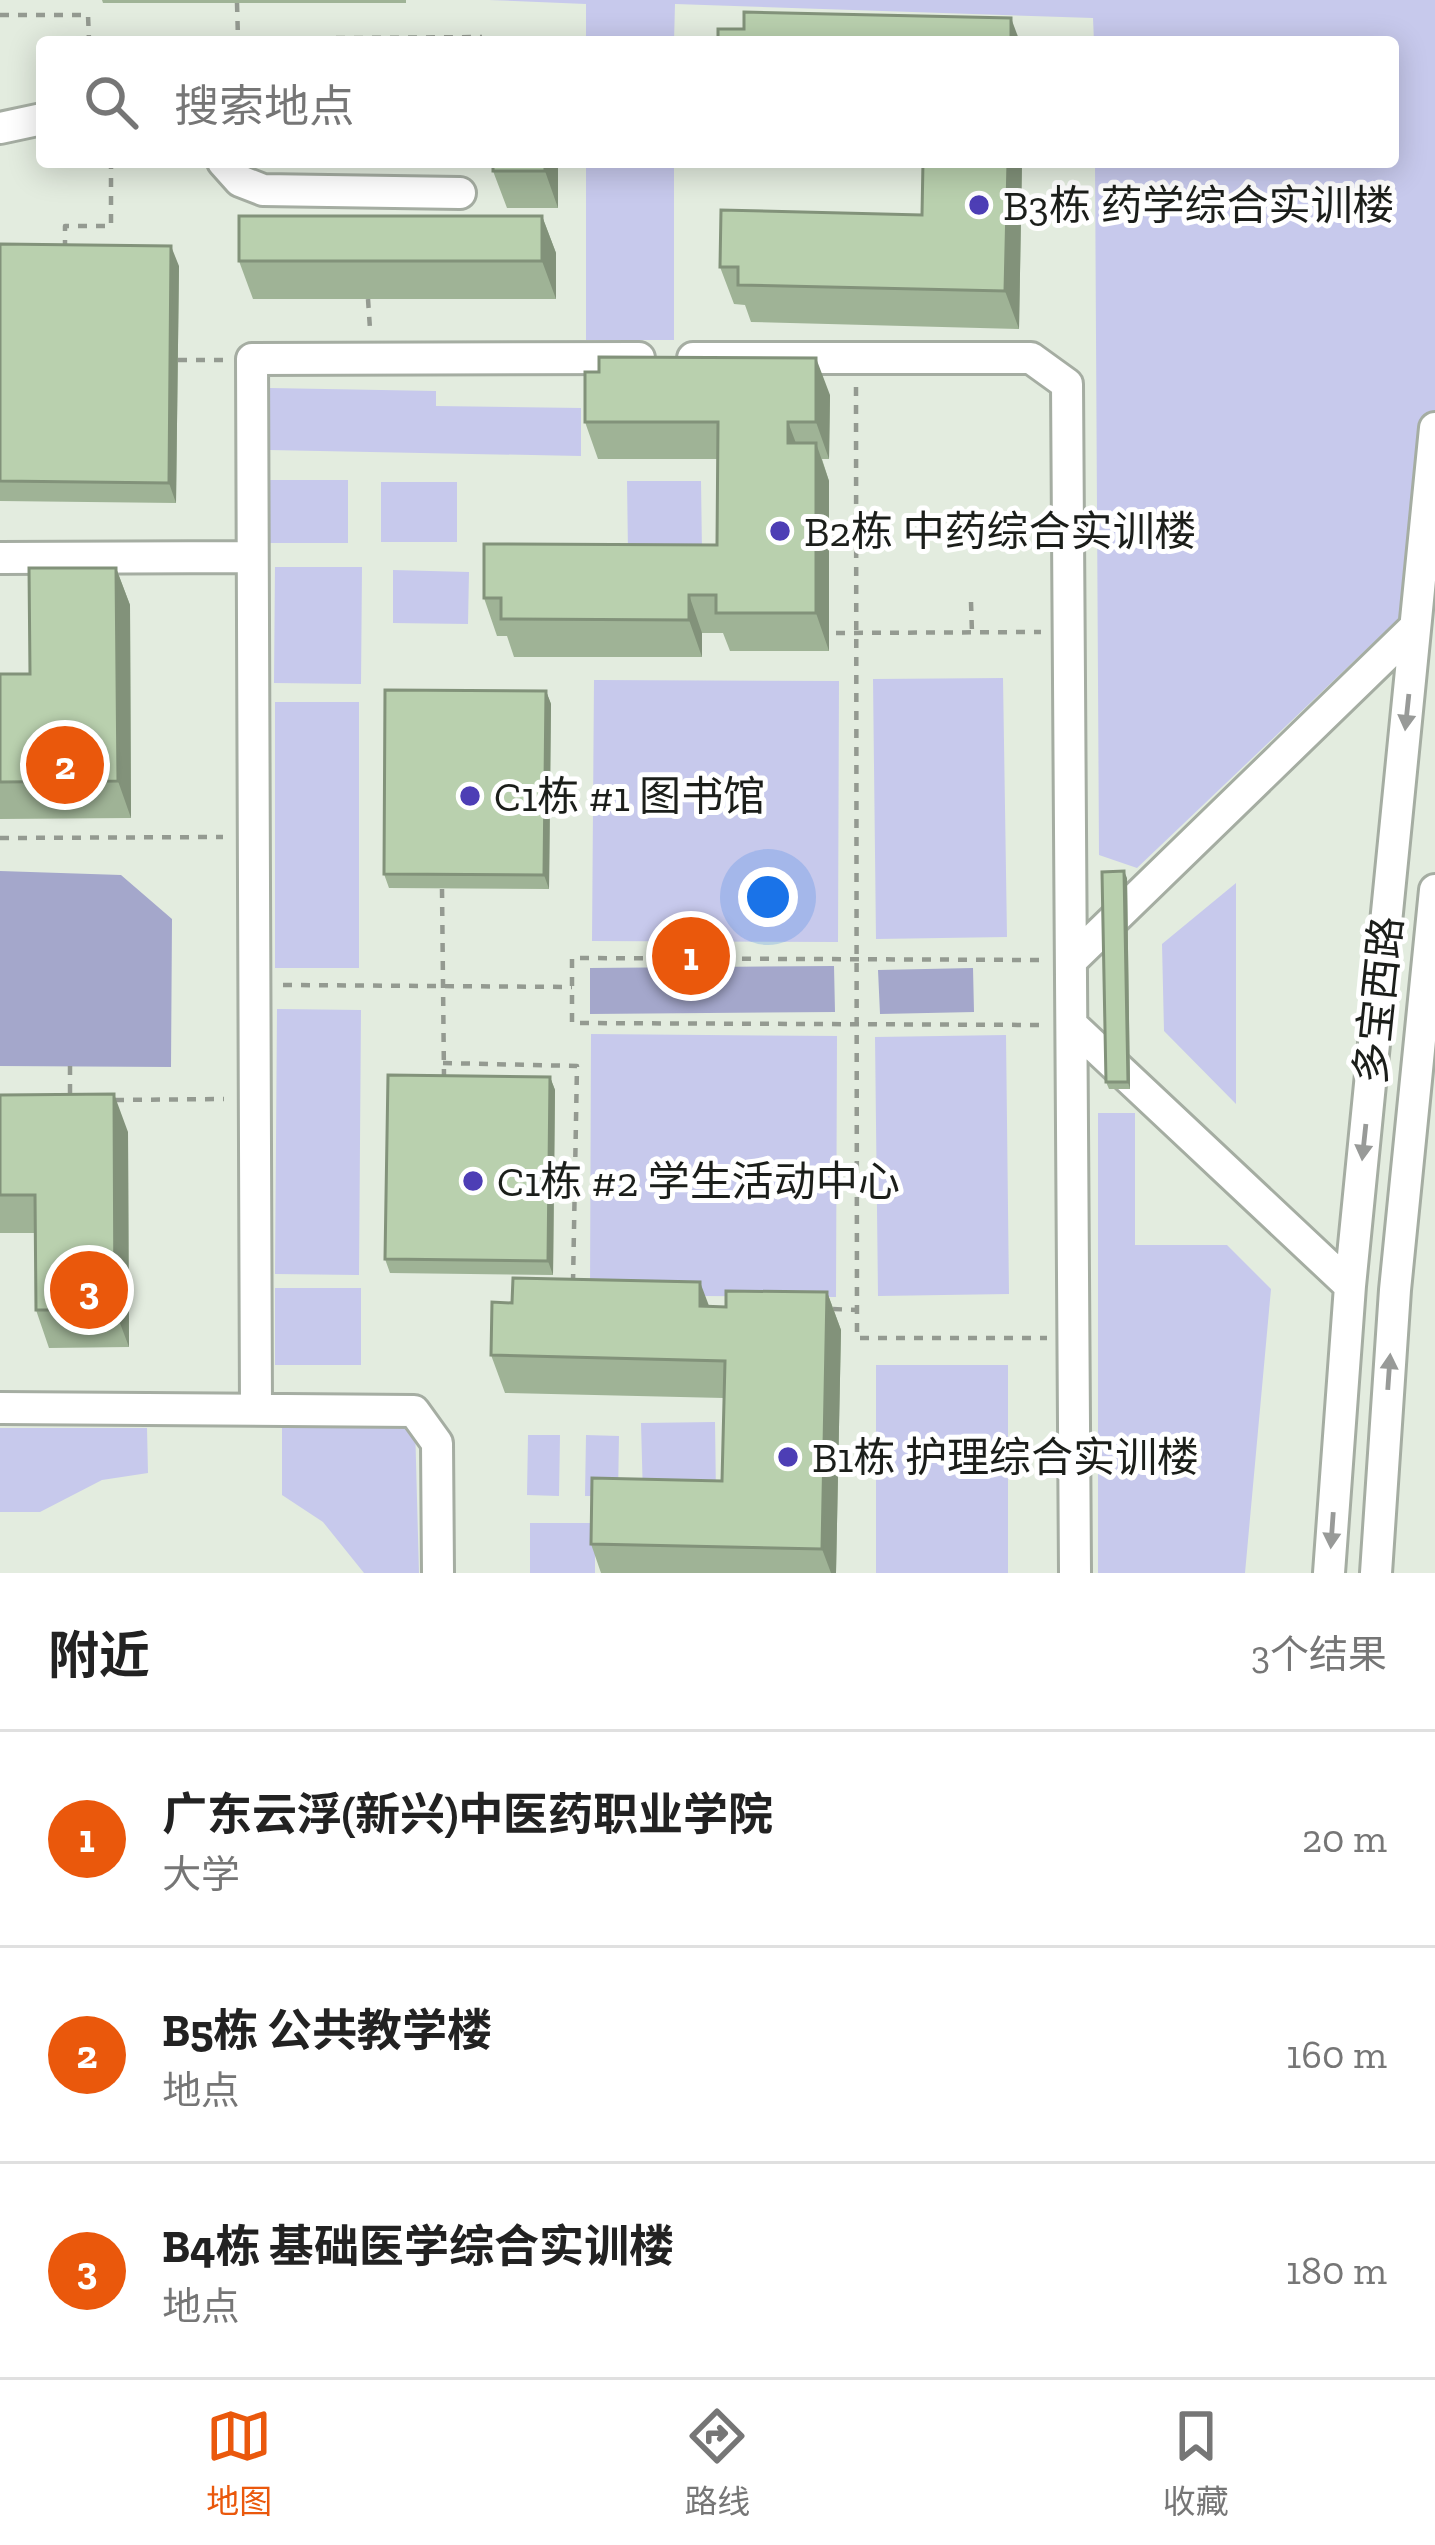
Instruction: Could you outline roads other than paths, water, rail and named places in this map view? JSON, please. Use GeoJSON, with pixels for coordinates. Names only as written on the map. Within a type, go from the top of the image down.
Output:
{"type":"FeatureCollection","features":[{"type":"Feature","properties":{"kind":"street"},"geometry":{"type":"LineString","coordinates":[[0,128],[36,120]]}},
{"type":"Feature","properties":{"kind":"street"},"geometry":{"type":"LineString","coordinates":[[228,168],[240,181],[263,190],[460,193]]}},
{"type":"Feature","properties":{"kind":"street"},"geometry":{"type":"LineString","coordinates":[[256,1408],[252,359],[1031,358],[1067,384],[1075,1573]]}},
{"type":"Feature","properties":{"kind":"street","name":"多宝西路"},"geometry":{"type":"LineString","coordinates":[[1329,1573],[1350,1286],[1435,428]]}},
{"type":"Feature","properties":{"kind":"street"},"geometry":{"type":"LineString","coordinates":[[0,558],[252,557]]}},
{"type":"Feature","properties":{"kind":"street"},"geometry":{"type":"LineString","coordinates":[[1072,960],[1415,627]]}},
{"type":"Feature","properties":{"kind":"street","name":"多宝西路"},"geometry":{"type":"LineString","coordinates":[[1376,1573],[1395,1290],[1435,890]]}},
{"type":"Feature","properties":{"kind":"street"},"geometry":{"type":"LineString","coordinates":[[1072,1025],[1350,1286]]}},
{"type":"Feature","properties":{"kind":"street"},"geometry":{"type":"LineString","coordinates":[[0,1408],[414,1411],[437,1443],[438,1573]]}},
{"type":"Feature","properties":{"kind":"place","name":"B3栋 药学综合实训楼"},"geometry":{"type":"Point","coordinates":[979,205]}},
{"type":"Feature","properties":{"kind":"place","name":"B2栋 中药综合实训楼"},"geometry":{"type":"Point","coordinates":[780,531]}},
{"type":"Feature","properties":{"kind":"place","name":"B5栋 公共教学楼"},"geometry":{"type":"Point","coordinates":[65,765]}},
{"type":"Feature","properties":{"kind":"place","name":"C1栋 #1 图书馆"},"geometry":{"type":"Point","coordinates":[470,796]}},
{"type":"Feature","properties":{"kind":"place","name":"广东云浮(新兴)中医药职业学院"},"geometry":{"type":"Point","coordinates":[691,956]}},
{"type":"Feature","properties":{"kind":"place","name":"C1栋 #2 学生活动中心"},"geometry":{"type":"Point","coordinates":[473,1181]}},
{"type":"Feature","properties":{"kind":"place","name":"B4栋 基础医学综合实训楼"},"geometry":{"type":"Point","coordinates":[89,1290]}},
{"type":"Feature","properties":{"kind":"place","name":"B1栋 护理综合实训楼"},"geometry":{"type":"Point","coordinates":[788,1457]}}]}
